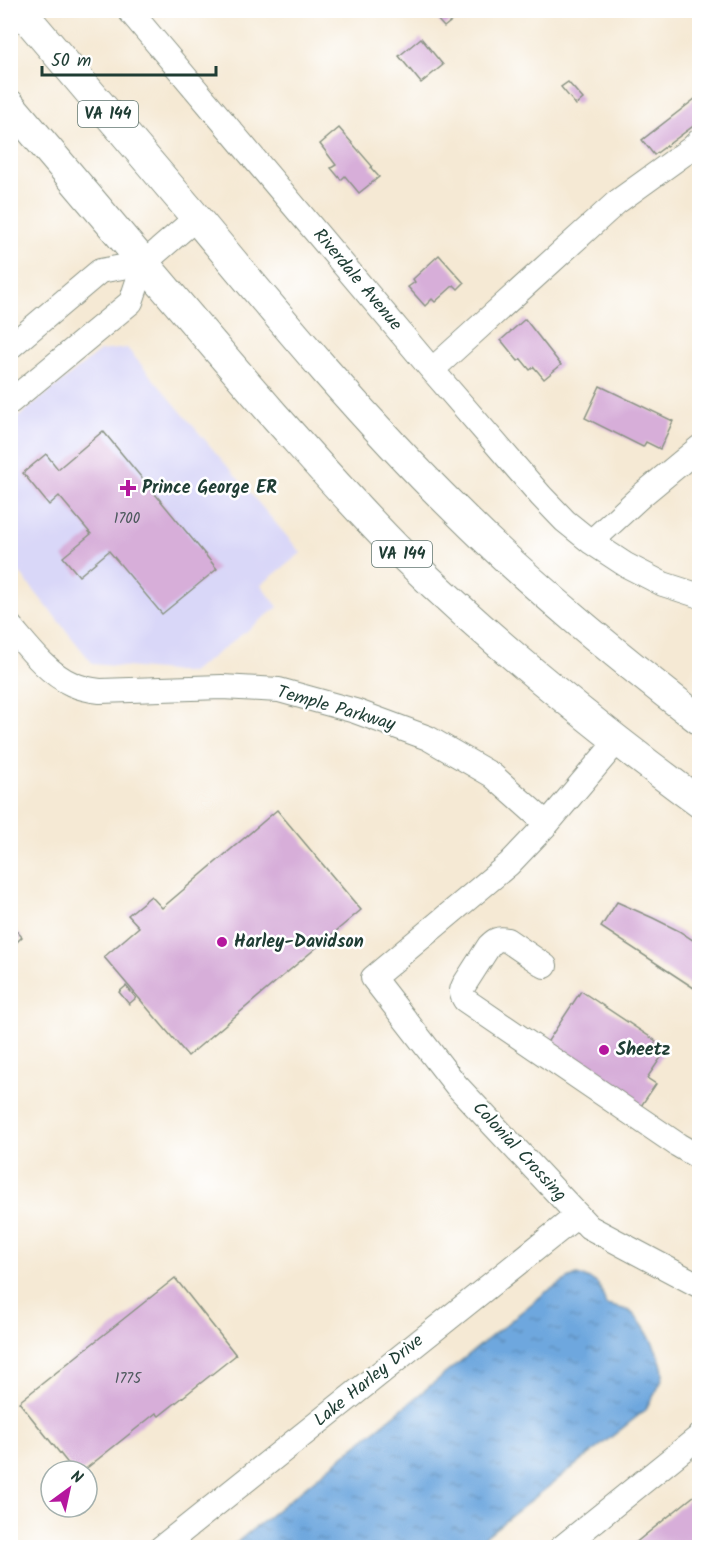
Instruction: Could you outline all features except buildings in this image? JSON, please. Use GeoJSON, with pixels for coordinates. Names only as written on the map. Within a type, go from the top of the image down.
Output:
{"type":"FeatureCollection","features":[{"type":"Feature","properties":{"kind":"main road","name":"VA 144"},"geometry":{"type":"LineString","coordinates":[[20,10],[288,328],[380,432],[456,511],[553,601],[617,656],[699,720]]}},
{"type":"Feature","properties":{"kind":"main road","name":"VA 144"},"geometry":{"type":"LineString","coordinates":[[10,105],[237,373],[336,485],[405,558],[483,630],[560,696],[699,803]]}},
{"type":"Feature","properties":{"kind":"street","name":"Riverdale Avenue"},"geometry":{"type":"LineString","coordinates":[[129,10],[432,370],[565,521],[591,542],[626,565],[663,584],[699,596]]}},
{"type":"Feature","properties":{"kind":"street"},"geometry":{"type":"LineString","coordinates":[[432,370],[617,202],[699,140]]}},
{"type":"Feature","properties":{"kind":"street"},"geometry":{"type":"LineString","coordinates":[[10,347],[100,271],[144,263],[196,218]]}},
{"type":"Feature","properties":{"kind":"street"},"geometry":{"type":"LineString","coordinates":[[10,402],[131,302],[144,263]]}},
{"type":"Feature","properties":{"kind":"street"},"geometry":{"type":"LineString","coordinates":[[591,542],[699,447]]}},
{"type":"Feature","properties":{"kind":"street","name":"Temple Parkway"},"geometry":{"type":"LineString","coordinates":[[10,626],[29,649],[56,674],[70,684],[81,688],[100,691],[222,687],[279,690],[355,711],[428,738],[492,775],[547,824]]}},
{"type":"Feature","properties":{"kind":"street"},"geometry":{"type":"LineString","coordinates":[[547,824],[617,741]]}},
{"type":"Feature","properties":{"kind":"street","name":"Colonial Crossing"},"geometry":{"type":"LineString","coordinates":[[547,824],[509,864],[373,978],[456,1085],[589,1227],[699,1286]]}},
{"type":"Feature","properties":{"kind":"street"},"geometry":{"type":"LineString","coordinates":[[545,966],[507,940],[499,939],[489,946],[464,985],[461,991],[462,996],[473,1006],[699,1158]]}},
{"type":"Feature","properties":{"kind":"street","name":"Lake Harley Drive"},"geometry":{"type":"LineString","coordinates":[[161,1548],[578,1215]]}},
{"type":"Feature","properties":{"kind":"street"},"geometry":{"type":"LineString","coordinates":[[561,1548],[699,1436]]}},
{"type":"Feature","properties":{"kind":"shaded area","name":"Prince George ER"},"geometry":{"type":"Polygon","coordinates":[[[127,348],[301,553],[261,585],[278,607],[191,673],[93,664],[11,562],[11,423],[100,351],[127,348]]]}},
{"type":"Feature","properties":{"kind":"water"},"geometry":{"type":"Polygon","coordinates":[[[577,1275],[598,1284],[606,1305],[629,1311],[640,1322],[662,1366],[661,1382],[644,1411],[472,1547],[231,1547],[546,1292],[577,1275]]]}},
{"type":"Feature","properties":{"kind":"place","name":"Prince George ER"},"geometry":{"type":"Point","coordinates":[128,488]}},
{"type":"Feature","properties":{"kind":"place","name":"Harley-Davidson"},"geometry":{"type":"Point","coordinates":[222,942]}},
{"type":"Feature","properties":{"kind":"place","name":"Sheetz"},"geometry":{"type":"Point","coordinates":[604,1050]}}]}
